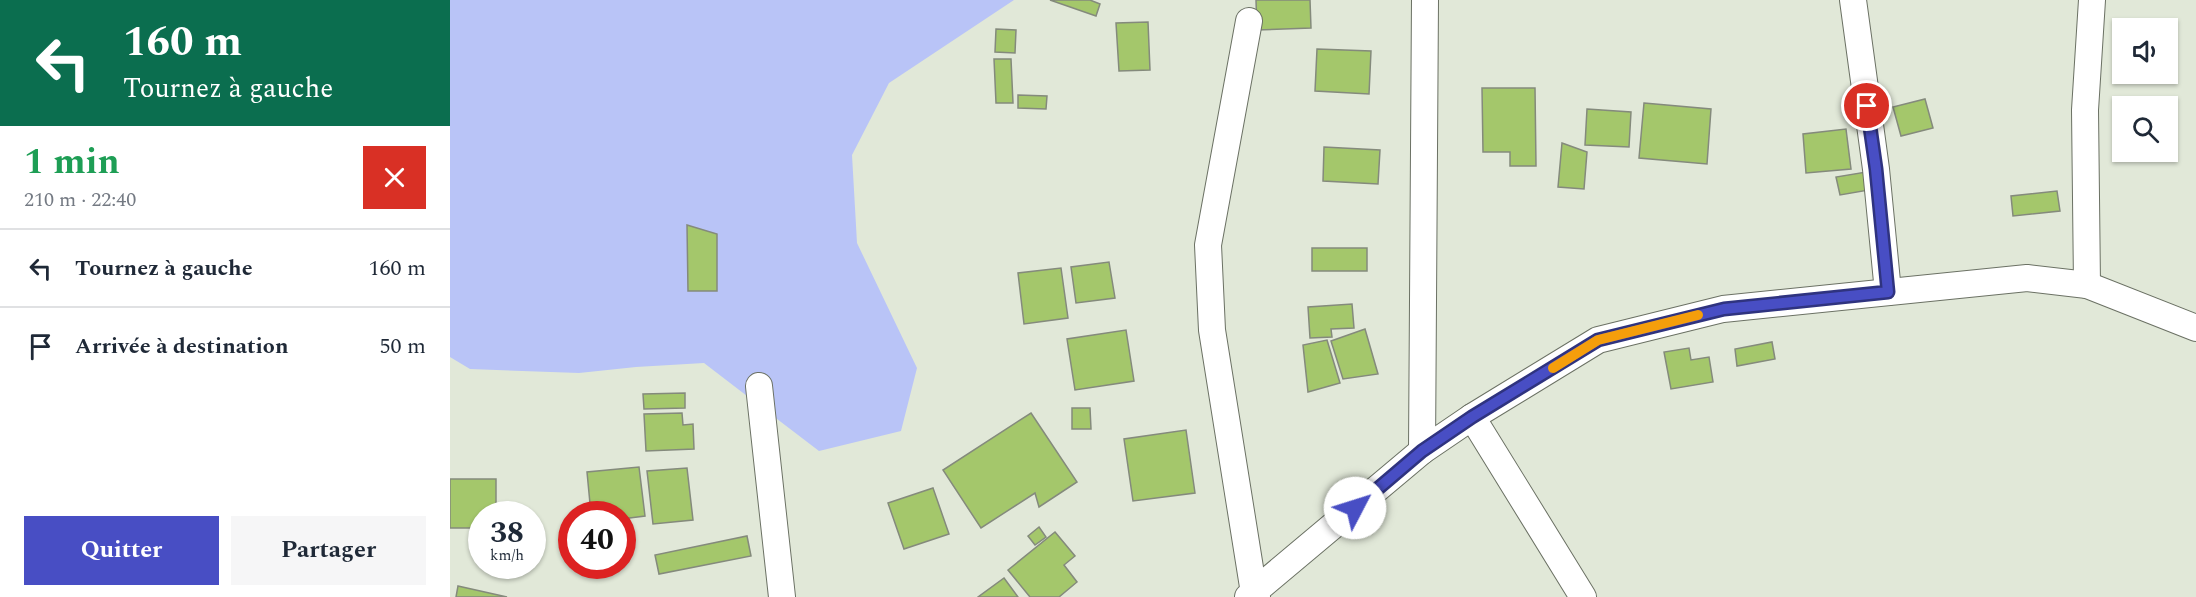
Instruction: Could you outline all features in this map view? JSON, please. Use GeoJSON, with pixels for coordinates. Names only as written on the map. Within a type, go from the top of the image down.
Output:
{"type":"FeatureCollection","features":[{"type":"Feature","properties":{"kind":"street"},"geometry":{"type":"LineString","coordinates":[[1422,451],[1425,0]]}},
{"type":"Feature","properties":{"kind":"street"},"geometry":{"type":"LineString","coordinates":[[1853,0],[1876,169],[1888,292]]}},
{"type":"Feature","properties":{"kind":"street"},"geometry":{"type":"LineString","coordinates":[[2087,285],[2085,110],[2092,0]]}},
{"type":"Feature","properties":{"kind":"street"},"geometry":{"type":"LineString","coordinates":[[1249,21],[1208,245],[1212,330],[1253,596]]}},
{"type":"Feature","properties":{"kind":"street"},"geometry":{"type":"LineString","coordinates":[[1253,596],[1422,451],[1472,417],[1598,340],[1724,309],[2027,278],[2087,285],[2196,328]]}},
{"type":"Feature","properties":{"kind":"street"},"geometry":{"type":"LineString","coordinates":[[759,386],[782,597]]}},
{"type":"Feature","properties":{"kind":"street"},"geometry":{"type":"LineString","coordinates":[[1472,417],[1583,597]]}},
{"type":"Feature","properties":{"kind":"shaded area"},"geometry":{"type":"Polygon","coordinates":[[[450,0],[1014,0],[889,83],[852,155],[857,243],[917,368],[901,431],[819,451],[704,363],[579,373],[470,369],[450,357],[450,0]]]}},
{"type":"Feature","properties":{"kind":"building"},"geometry":{"type":"Polygon","coordinates":[[[1050,0],[1090,0],[1100,4],[1096,16],[1050,0]]]}},
{"type":"Feature","properties":{"kind":"building"},"geometry":{"type":"Polygon","coordinates":[[[1256,0],[1310,0],[1311,28],[1257,30],[1256,0]]]}},
{"type":"Feature","properties":{"kind":"building"},"geometry":{"type":"Polygon","coordinates":[[[1148,22],[1150,70],[1119,71],[1116,23],[1148,22]]]}},
{"type":"Feature","properties":{"kind":"building"},"geometry":{"type":"Polygon","coordinates":[[[996,29],[1016,30],[1015,53],[995,52],[996,29]]]}},
{"type":"Feature","properties":{"kind":"building"},"geometry":{"type":"Polygon","coordinates":[[[1317,49],[1371,51],[1369,94],[1315,91],[1317,49]]]}},
{"type":"Feature","properties":{"kind":"building"},"geometry":{"type":"Polygon","coordinates":[[[994,59],[1011,59],[1013,103],[996,103],[994,59]]]}},
{"type":"Feature","properties":{"kind":"building"},"geometry":{"type":"Polygon","coordinates":[[[1482,88],[1535,88],[1536,166],[1510,166],[1510,152],[1483,152],[1482,88]]]}},
{"type":"Feature","properties":{"kind":"building"},"geometry":{"type":"Polygon","coordinates":[[[1018,95],[1047,96],[1046,109],[1018,108],[1018,95]]]}},
{"type":"Feature","properties":{"kind":"building"},"geometry":{"type":"Polygon","coordinates":[[[1925,99],[1933,128],[1901,136],[1893,107],[1925,99]]]}},
{"type":"Feature","properties":{"kind":"building"},"geometry":{"type":"Polygon","coordinates":[[[1644,103],[1711,109],[1707,164],[1639,158],[1644,103]]]}},
{"type":"Feature","properties":{"kind":"building"},"geometry":{"type":"Polygon","coordinates":[[[1587,109],[1631,112],[1629,147],[1585,145],[1587,109]]]}},
{"type":"Feature","properties":{"kind":"building"},"geometry":{"type":"Polygon","coordinates":[[[1846,129],[1851,169],[1806,173],[1803,134],[1846,129]]]}},
{"type":"Feature","properties":{"kind":"building"},"geometry":{"type":"Polygon","coordinates":[[[1562,143],[1587,152],[1584,189],[1558,187],[1562,143]]]}},
{"type":"Feature","properties":{"kind":"building"},"geometry":{"type":"Polygon","coordinates":[[[1324,147],[1380,150],[1378,184],[1323,181],[1324,147]]]}},
{"type":"Feature","properties":{"kind":"building"},"geometry":{"type":"Polygon","coordinates":[[[1866,172],[1869,190],[1840,195],[1836,177],[1866,172]]]}},
{"type":"Feature","properties":{"kind":"building"},"geometry":{"type":"Polygon","coordinates":[[[2057,191],[2060,211],[2013,216],[2011,196],[2057,191]]]}},
{"type":"Feature","properties":{"kind":"building"},"geometry":{"type":"Polygon","coordinates":[[[687,225],[717,234],[717,291],[688,291],[687,225]]]}},
{"type":"Feature","properties":{"kind":"building"},"geometry":{"type":"Polygon","coordinates":[[[1312,248],[1367,248],[1367,271],[1312,271],[1312,248]]]}},
{"type":"Feature","properties":{"kind":"building"},"geometry":{"type":"Polygon","coordinates":[[[1109,262],[1115,298],[1076,303],[1071,267],[1109,262]]]}},
{"type":"Feature","properties":{"kind":"building"},"geometry":{"type":"Polygon","coordinates":[[[1061,268],[1068,318],[1024,324],[1018,273],[1061,268]]]}},
{"type":"Feature","properties":{"kind":"building"},"geometry":{"type":"Polygon","coordinates":[[[1352,304],[1354,328],[1331,329],[1332,337],[1310,338],[1308,307],[1352,304]]]}},
{"type":"Feature","properties":{"kind":"building"},"geometry":{"type":"Polygon","coordinates":[[[1365,329],[1378,374],[1343,379],[1331,341],[1365,329]]]}},
{"type":"Feature","properties":{"kind":"building"},"geometry":{"type":"Polygon","coordinates":[[[1126,330],[1134,381],[1075,390],[1067,339],[1126,330]]]}},
{"type":"Feature","properties":{"kind":"building"},"geometry":{"type":"Polygon","coordinates":[[[1327,340],[1340,383],[1308,392],[1303,345],[1327,340]]]}},
{"type":"Feature","properties":{"kind":"building"},"geometry":{"type":"Polygon","coordinates":[[[1772,342],[1775,359],[1737,366],[1735,349],[1772,342]]]}},
{"type":"Feature","properties":{"kind":"building"},"geometry":{"type":"Polygon","coordinates":[[[1689,348],[1691,360],[1709,357],[1713,382],[1671,389],[1664,352],[1689,348]]]}},
{"type":"Feature","properties":{"kind":"building"},"geometry":{"type":"Polygon","coordinates":[[[685,393],[685,408],[644,409],[643,394],[685,393]]]}},
{"type":"Feature","properties":{"kind":"building"},"geometry":{"type":"Polygon","coordinates":[[[1072,408],[1090,408],[1091,429],[1072,429],[1072,408]]]}},
{"type":"Feature","properties":{"kind":"building"},"geometry":{"type":"Polygon","coordinates":[[[682,413],[683,425],[693,424],[694,449],[646,451],[644,414],[682,413]]]}},
{"type":"Feature","properties":{"kind":"building"},"geometry":{"type":"Polygon","coordinates":[[[1031,413],[1077,482],[1039,507],[1035,493],[981,528],[943,470],[1031,413]]]}},
{"type":"Feature","properties":{"kind":"building"},"geometry":{"type":"Polygon","coordinates":[[[1186,430],[1195,493],[1133,501],[1124,439],[1186,430]]]}},
{"type":"Feature","properties":{"kind":"building"},"geometry":{"type":"Polygon","coordinates":[[[639,467],[645,516],[636,517],[636,501],[590,501],[587,472],[639,467]]]}},
{"type":"Feature","properties":{"kind":"building"},"geometry":{"type":"Polygon","coordinates":[[[687,468],[693,520],[653,524],[647,471],[687,468]]]}},
{"type":"Feature","properties":{"kind":"building"},"geometry":{"type":"Polygon","coordinates":[[[450,479],[496,479],[496,501],[468,501],[468,528],[450,528],[450,479]]]}},
{"type":"Feature","properties":{"kind":"building"},"geometry":{"type":"Polygon","coordinates":[[[933,488],[949,534],[904,549],[888,503],[933,488]]]}},
{"type":"Feature","properties":{"kind":"building"},"geometry":{"type":"Polygon","coordinates":[[[1039,527],[1046,537],[1035,545],[1028,536],[1039,527]]]}},
{"type":"Feature","properties":{"kind":"building"},"geometry":{"type":"Polygon","coordinates":[[[1055,532],[1075,556],[1064,565],[1077,582],[1059,597],[1030,597],[1008,570],[1055,532]]]}},
{"type":"Feature","properties":{"kind":"building"},"geometry":{"type":"Polygon","coordinates":[[[747,536],[751,556],[659,574],[655,555],[747,536]]]}},
{"type":"Feature","properties":{"kind":"building"},"geometry":{"type":"Polygon","coordinates":[[[1004,578],[1018,597],[978,597],[1004,578]]]}},
{"type":"Feature","properties":{"kind":"building"},"geometry":{"type":"Polygon","coordinates":[[[458,586],[507,597],[456,597],[458,586]]]}},
{"type":"Feature","properties":{"kind":"slow traffic"},"geometry":{"type":"LineString","coordinates":[[1553,368],[1598,340],[1698,315]]}},
{"type":"Feature","properties":{"kind":"route"},"geometry":{"type":"LineString","coordinates":[[1355,508],[1422,451],[1472,417],[1598,340],[1724,309],[1888,292],[1876,169],[1867,106]]}}]}
